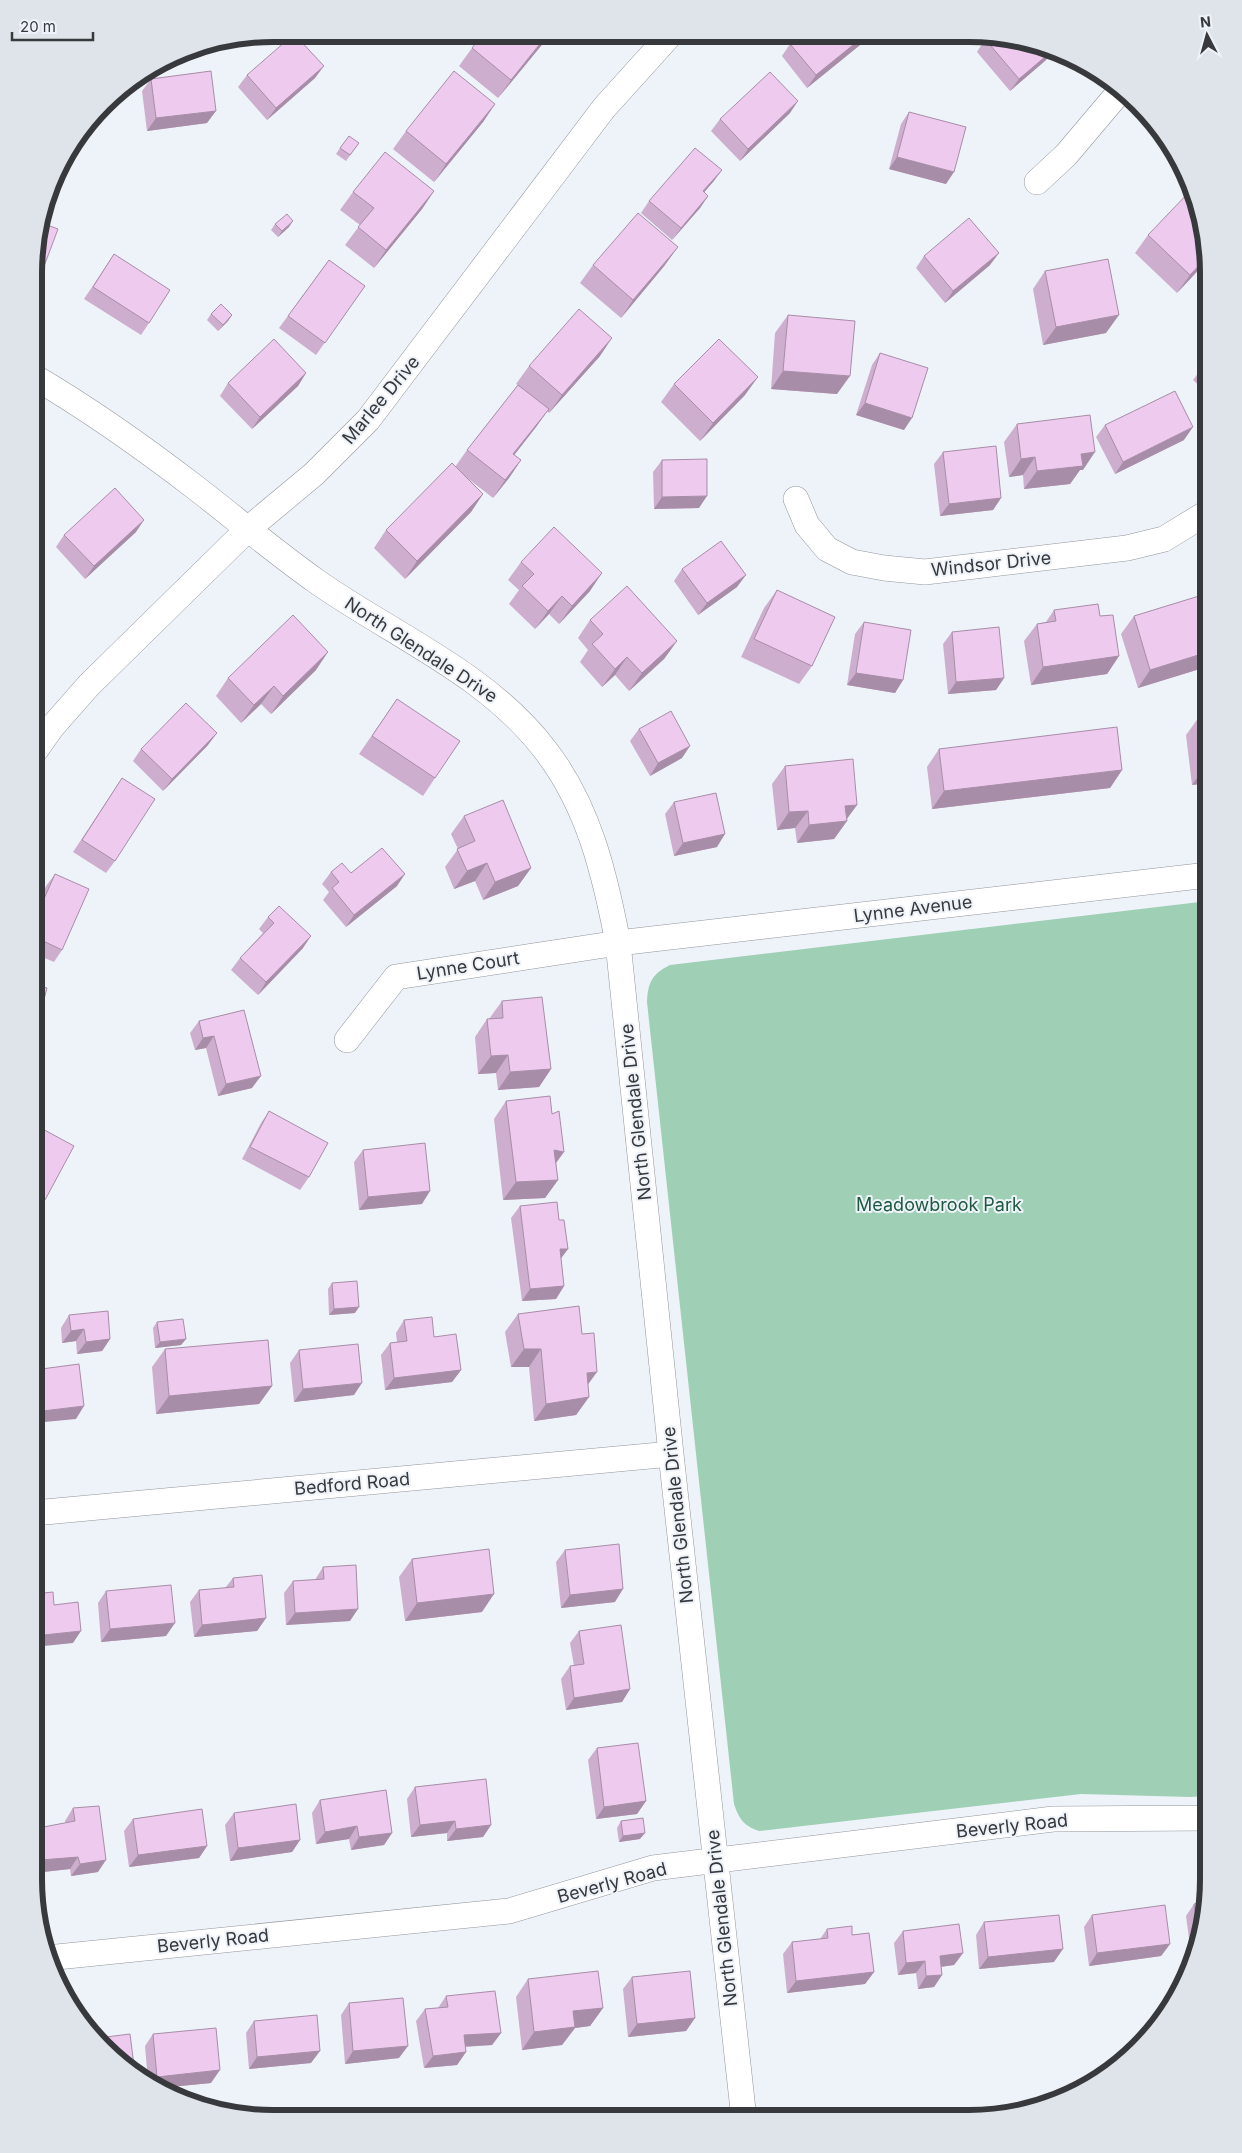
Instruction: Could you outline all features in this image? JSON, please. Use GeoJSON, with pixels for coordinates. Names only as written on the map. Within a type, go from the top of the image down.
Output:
{"type":"FeatureCollection","features":[{"type":"Feature","properties":{"kind":"street","name":"Marlee Drive"},"geometry":{"type":"LineString","coordinates":[[42,741],[89,685],[248,529],[314,474],[368,420],[604,108],[663,42]]}},
{"type":"Feature","properties":{"kind":"street"},"geometry":{"type":"LineString","coordinates":[[1037,182],[1066,156],[1116,96]]}},
{"type":"Feature","properties":{"kind":"street","name":"North Glendale Drive"},"geometry":{"type":"LineString","coordinates":[[42,382],[82,405],[130,439],[316,581],[462,673],[515,714],[547,751],[569,785],[588,826],[604,873],[618,943],[671,1454],[743,2110]]}},
{"type":"Feature","properties":{"kind":"street","name":"Windsor Drive"},"geometry":{"type":"LineString","coordinates":[[796,499],[807,525],[827,549],[852,562],[884,568],[925,572],[1127,548],[1164,539],[1200,517]]}},
{"type":"Feature","properties":{"kind":"street","name":"Lynne Avenue"},"geometry":{"type":"LineString","coordinates":[[618,943],[1200,876]]}},
{"type":"Feature","properties":{"kind":"street","name":"Lynne Court"},"geometry":{"type":"LineString","coordinates":[[348,1040],[396,977],[618,943]]}},
{"type":"Feature","properties":{"kind":"street","name":"Bedford Road"},"geometry":{"type":"LineString","coordinates":[[42,1512],[671,1454]]}},
{"type":"Feature","properties":{"kind":"street","name":"Beverly Road"},"geometry":{"type":"LineString","coordinates":[[56,1957],[509,1912],[652,1868],[1053,1819],[1200,1818]]}},
{"type":"Feature","properties":{"kind":"green space","name":"Meadowbrook Park"},"geometry":{"type":"Polygon","coordinates":[[[1200,902],[1200,1796],[1081,1794],[759,1831],[749,1827],[738,1814],[734,1804],[647,1002],[648,989],[652,979],[670,965],[1200,902]]]}},
{"type":"Feature","properties":{"kind":"building"},"geometry":{"type":"Polygon","coordinates":[[[285,42],[302,42],[324,66],[276,108],[247,75],[285,42]]]}},
{"type":"Feature","properties":{"kind":"building"},"geometry":{"type":"Polygon","coordinates":[[[477,42],[541,42],[511,80],[472,48],[477,42]]]}},
{"type":"Feature","properties":{"kind":"building"},"geometry":{"type":"Polygon","coordinates":[[[793,42],[857,42],[816,75],[790,44],[793,42]]]}},
{"type":"Feature","properties":{"kind":"building"},"geometry":{"type":"Polygon","coordinates":[[[989,43],[1028,50],[1046,56],[1019,79],[989,43]]]}},
{"type":"Feature","properties":{"kind":"building"},"geometry":{"type":"Polygon","coordinates":[[[211,71],[216,111],[156,118],[151,79],[211,71]]]}},
{"type":"Feature","properties":{"kind":"building"},"geometry":{"type":"Polygon","coordinates":[[[454,71],[495,104],[446,164],[406,131],[454,71]]]}},
{"type":"Feature","properties":{"kind":"building"},"geometry":{"type":"Polygon","coordinates":[[[770,72],[798,101],[748,149],[720,119],[770,72]]]}},
{"type":"Feature","properties":{"kind":"building"},"geometry":{"type":"Polygon","coordinates":[[[909,112],[966,127],[954,172],[897,157],[909,112]]]}},
{"type":"Feature","properties":{"kind":"building"},"geometry":{"type":"Polygon","coordinates":[[[349,136],[359,143],[350,155],[340,148],[349,136]]]}},
{"type":"Feature","properties":{"kind":"building"},"geometry":{"type":"Polygon","coordinates":[[[695,148],[722,170],[703,191],[708,196],[681,228],[649,201],[695,148]]]}},
{"type":"Feature","properties":{"kind":"building"},"geometry":{"type":"Polygon","coordinates":[[[385,152],[434,191],[386,250],[358,227],[374,208],[353,192],[385,152]]]}},
{"type":"Feature","properties":{"kind":"building"},"geometry":{"type":"Polygon","coordinates":[[[1186,196],[1192,214],[1198,244],[1199,265],[1190,275],[1148,235],[1186,196]]]}},
{"type":"Feature","properties":{"kind":"building"},"geometry":{"type":"Polygon","coordinates":[[[638,213],[678,247],[633,300],[593,265],[638,213]]]}},
{"type":"Feature","properties":{"kind":"building"},"geometry":{"type":"Polygon","coordinates":[[[287,214],[293,221],[282,231],[275,224],[287,214]]]}},
{"type":"Feature","properties":{"kind":"building"},"geometry":{"type":"Polygon","coordinates":[[[969,218],[999,253],[953,291],[924,256],[969,218]]]}},
{"type":"Feature","properties":{"kind":"building"},"geometry":{"type":"Polygon","coordinates":[[[48,225],[58,229],[43,269],[44,244],[48,225]]]}},
{"type":"Feature","properties":{"kind":"building"},"geometry":{"type":"Polygon","coordinates":[[[114,254],[170,290],[149,323],[93,287],[114,254]]]}},
{"type":"Feature","properties":{"kind":"building"},"geometry":{"type":"Polygon","coordinates":[[[1108,259],[1119,315],[1056,327],[1045,271],[1108,259]]]}},
{"type":"Feature","properties":{"kind":"building"},"geometry":{"type":"Polygon","coordinates":[[[329,260],[365,286],[325,343],[288,316],[329,260]]]}},
{"type":"Feature","properties":{"kind":"building"},"geometry":{"type":"Polygon","coordinates":[[[221,304],[232,315],[223,325],[211,314],[221,304]]]}},
{"type":"Feature","properties":{"kind":"building"},"geometry":{"type":"Polygon","coordinates":[[[579,309],[612,338],[562,395],[529,366],[579,309]]]}},
{"type":"Feature","properties":{"kind":"building"},"geometry":{"type":"Polygon","coordinates":[[[788,315],[855,321],[850,376],[783,371],[788,315]]]}},
{"type":"Feature","properties":{"kind":"building"},"geometry":{"type":"Polygon","coordinates":[[[274,339],[306,373],[260,417],[228,383],[274,339]]]}},
{"type":"Feature","properties":{"kind":"building"},"geometry":{"type":"Polygon","coordinates":[[[719,339],[758,377],[713,423],[674,384],[719,339]]]}},
{"type":"Feature","properties":{"kind":"building"},"geometry":{"type":"Polygon","coordinates":[[[880,353],[928,368],[912,418],[865,403],[880,353]]]}},
{"type":"Feature","properties":{"kind":"building"},"geometry":{"type":"Polygon","coordinates":[[[518,385],[549,409],[513,454],[521,460],[505,480],[467,450],[518,385]]]}},
{"type":"Feature","properties":{"kind":"building"},"geometry":{"type":"Polygon","coordinates":[[[1175,391],[1193,427],[1123,462],[1105,425],[1175,391]]]}},
{"type":"Feature","properties":{"kind":"building"},"geometry":{"type":"Polygon","coordinates":[[[1090,415],[1095,452],[1081,454],[1083,466],[1037,471],[1035,457],[1021,459],[1017,424],[1090,415]]]}},
{"type":"Feature","properties":{"kind":"building"},"geometry":{"type":"Polygon","coordinates":[[[996,446],[1001,498],[949,504],[943,452],[996,446]]]}},
{"type":"Feature","properties":{"kind":"building"},"geometry":{"type":"Polygon","coordinates":[[[707,459],[707,496],[662,497],[662,460],[707,459]]]}},
{"type":"Feature","properties":{"kind":"building"},"geometry":{"type":"Polygon","coordinates":[[[452,463],[483,494],[417,561],[386,530],[452,463]]]}},
{"type":"Feature","properties":{"kind":"building"},"geometry":{"type":"Polygon","coordinates":[[[115,488],[144,520],[94,566],[64,535],[115,488]]]}},
{"type":"Feature","properties":{"kind":"building"},"geometry":{"type":"Polygon","coordinates":[[[554,527],[602,573],[572,606],[562,596],[548,611],[522,586],[534,574],[521,562],[554,527]]]}},
{"type":"Feature","properties":{"kind":"building"},"geometry":{"type":"Polygon","coordinates":[[[721,541],[746,575],[707,603],[682,569],[721,541]]]}},
{"type":"Feature","properties":{"kind":"building"},"geometry":{"type":"Polygon","coordinates":[[[627,586],[677,641],[642,673],[627,657],[615,669],[592,644],[603,634],[590,620],[627,586]]]}},
{"type":"Feature","properties":{"kind":"building"},"geometry":{"type":"Polygon","coordinates":[[[777,590],[835,617],[812,666],[754,639],[777,590]]]}},
{"type":"Feature","properties":{"kind":"building"},"geometry":{"type":"Polygon","coordinates":[[[1199,596],[1200,654],[1150,670],[1134,616],[1199,596]]]}},
{"type":"Feature","properties":{"kind":"building"},"geometry":{"type":"Polygon","coordinates":[[[1098,604],[1100,616],[1113,615],[1119,656],[1043,667],[1037,624],[1056,621],[1054,610],[1098,604]]]}},
{"type":"Feature","properties":{"kind":"building"},"geometry":{"type":"Polygon","coordinates":[[[293,615],[328,652],[283,696],[274,686],[254,705],[228,678],[293,615]]]}},
{"type":"Feature","properties":{"kind":"building"},"geometry":{"type":"Polygon","coordinates":[[[864,622],[911,630],[903,680],[856,673],[864,622]]]}},
{"type":"Feature","properties":{"kind":"building"},"geometry":{"type":"Polygon","coordinates":[[[999,627],[1004,678],[956,682],[952,632],[999,627]]]}},
{"type":"Feature","properties":{"kind":"building"},"geometry":{"type":"Polygon","coordinates":[[[397,699],[460,741],[435,778],[372,736],[397,699]]]}},
{"type":"Feature","properties":{"kind":"building"},"geometry":{"type":"Polygon","coordinates":[[[186,703],[217,733],[172,779],[141,749],[186,703]]]}},
{"type":"Feature","properties":{"kind":"building"},"geometry":{"type":"Polygon","coordinates":[[[671,711],[690,746],[658,763],[639,729],[671,711]]]}},
{"type":"Feature","properties":{"kind":"building"},"geometry":{"type":"Polygon","coordinates":[[[1117,727],[1122,770],[944,791],[939,749],[1117,727]]]}},
{"type":"Feature","properties":{"kind":"building"},"geometry":{"type":"Polygon","coordinates":[[[853,759],[857,805],[845,806],[847,821],[809,825],[808,811],[789,812],[785,766],[853,759]]]}},
{"type":"Feature","properties":{"kind":"building"},"geometry":{"type":"Polygon","coordinates":[[[122,778],[155,799],[115,861],[82,840],[122,778]]]}},
{"type":"Feature","properties":{"kind":"building"},"geometry":{"type":"Polygon","coordinates":[[[716,793],[725,834],[683,843],[674,802],[716,793]]]}},
{"type":"Feature","properties":{"kind":"building"},"geometry":{"type":"Polygon","coordinates":[[[503,800],[531,868],[495,882],[487,863],[467,871],[457,849],[475,841],[464,816],[503,800]]]}},
{"type":"Feature","properties":{"kind":"building"},"geometry":{"type":"Polygon","coordinates":[[[382,848],[405,874],[354,915],[332,888],[339,882],[331,872],[342,863],[351,873],[382,848]]]}},
{"type":"Feature","properties":{"kind":"building"},"geometry":{"type":"Polygon","coordinates":[[[55,874],[89,889],[62,950],[42,940],[42,903],[55,874]]]}},
{"type":"Feature","properties":{"kind":"building"},"geometry":{"type":"Polygon","coordinates":[[[279,906],[311,936],[266,982],[240,958],[274,923],[268,917],[279,906]]]}},
{"type":"Feature","properties":{"kind":"building"},"geometry":{"type":"Polygon","coordinates":[[[42,987],[47,988],[42,1007],[42,987]]]}},
{"type":"Feature","properties":{"kind":"building"},"geometry":{"type":"Polygon","coordinates":[[[542,997],[551,1069],[510,1072],[508,1055],[491,1056],[487,1019],[503,1018],[502,1001],[542,997]]]}},
{"type":"Feature","properties":{"kind":"building"},"geometry":{"type":"Polygon","coordinates":[[[244,1010],[261,1076],[226,1084],[214,1036],[203,1038],[199,1021],[244,1010]]]}},
{"type":"Feature","properties":{"kind":"building"},"geometry":{"type":"Polygon","coordinates":[[[550,1096],[552,1114],[559,1111],[564,1152],[554,1150],[558,1180],[516,1182],[506,1101],[550,1096]]]}},
{"type":"Feature","properties":{"kind":"building"},"geometry":{"type":"Polygon","coordinates":[[[269,1111],[328,1143],[309,1177],[250,1147],[269,1111]]]}},
{"type":"Feature","properties":{"kind":"building"},"geometry":{"type":"Polygon","coordinates":[[[42,1129],[74,1146],[45,1200],[42,1198],[42,1129]]]}},
{"type":"Feature","properties":{"kind":"building"},"geometry":{"type":"Polygon","coordinates":[[[425,1143],[430,1191],[368,1197],[363,1150],[425,1143]]]}},
{"type":"Feature","properties":{"kind":"building"},"geometry":{"type":"Polygon","coordinates":[[[557,1202],[559,1220],[564,1220],[568,1249],[560,1249],[564,1286],[530,1289],[520,1206],[557,1202]]]}},
{"type":"Feature","properties":{"kind":"building"},"geometry":{"type":"Polygon","coordinates":[[[357,1281],[359,1307],[334,1309],[332,1283],[357,1281]]]}},
{"type":"Feature","properties":{"kind":"building"},"geometry":{"type":"Polygon","coordinates":[[[579,1306],[582,1334],[594,1333],[597,1372],[587,1373],[589,1397],[546,1404],[541,1349],[524,1349],[518,1314],[579,1306]]]}},
{"type":"Feature","properties":{"kind":"building"},"geometry":{"type":"Polygon","coordinates":[[[108,1311],[110,1339],[86,1342],[84,1329],[71,1331],[69,1315],[108,1311]]]}},
{"type":"Feature","properties":{"kind":"building"},"geometry":{"type":"Polygon","coordinates":[[[432,1317],[434,1337],[456,1334],[461,1370],[394,1378],[390,1343],[407,1341],[404,1320],[432,1317]]]}},
{"type":"Feature","properties":{"kind":"building"},"geometry":{"type":"Polygon","coordinates":[[[183,1319],[186,1339],[160,1342],[157,1322],[183,1319]]]}},
{"type":"Feature","properties":{"kind":"building"},"geometry":{"type":"Polygon","coordinates":[[[268,1340],[272,1386],[169,1396],[165,1349],[268,1340]]]}},
{"type":"Feature","properties":{"kind":"building"},"geometry":{"type":"Polygon","coordinates":[[[358,1344],[362,1383],[303,1389],[299,1350],[358,1344]]]}},
{"type":"Feature","properties":{"kind":"building"},"geometry":{"type":"Polygon","coordinates":[[[79,1364],[84,1406],[42,1411],[42,1369],[79,1364]]]}},
{"type":"Feature","properties":{"kind":"building"},"geometry":{"type":"Polygon","coordinates":[[[619,1544],[623,1589],[570,1595],[565,1550],[619,1544]]]}},
{"type":"Feature","properties":{"kind":"building"},"geometry":{"type":"Polygon","coordinates":[[[489,1549],[494,1594],[417,1603],[412,1559],[489,1549]]]}},
{"type":"Feature","properties":{"kind":"building"},"geometry":{"type":"Polygon","coordinates":[[[356,1565],[358,1609],[295,1613],[293,1581],[324,1579],[323,1567],[356,1565]]]}},
{"type":"Feature","properties":{"kind":"building"},"geometry":{"type":"Polygon","coordinates":[[[262,1575],[266,1618],[202,1625],[199,1590],[234,1587],[233,1578],[262,1575]]]}},
{"type":"Feature","properties":{"kind":"building"},"geometry":{"type":"Polygon","coordinates":[[[171,1585],[175,1623],[110,1629],[106,1591],[171,1585]]]}},
{"type":"Feature","properties":{"kind":"building"},"geometry":{"type":"Polygon","coordinates":[[[53,1592],[54,1605],[78,1602],[81,1631],[42,1635],[42,1593],[53,1592]]]}},
{"type":"Feature","properties":{"kind":"building"},"geometry":{"type":"Polygon","coordinates":[[[621,1625],[630,1689],[574,1698],[570,1666],[584,1664],[579,1631],[621,1625]]]}},
{"type":"Feature","properties":{"kind":"building"},"geometry":{"type":"Polygon","coordinates":[[[638,1743],[646,1801],[604,1807],[597,1748],[638,1743]]]}},
{"type":"Feature","properties":{"kind":"building"},"geometry":{"type":"Polygon","coordinates":[[[486,1779],[491,1825],[456,1829],[455,1821],[420,1825],[415,1787],[486,1779]]]}},
{"type":"Feature","properties":{"kind":"building"},"geometry":{"type":"Polygon","coordinates":[[[386,1790],[392,1833],[359,1837],[357,1826],[325,1832],[320,1800],[386,1790]]]}},
{"type":"Feature","properties":{"kind":"building"},"geometry":{"type":"Polygon","coordinates":[[[296,1804],[300,1840],[238,1848],[234,1813],[296,1804]]]}},
{"type":"Feature","properties":{"kind":"building"},"geometry":{"type":"Polygon","coordinates":[[[99,1806],[106,1860],[80,1864],[78,1857],[42,1860],[42,1827],[75,1821],[73,1808],[99,1806]]]}},
{"type":"Feature","properties":{"kind":"building"},"geometry":{"type":"Polygon","coordinates":[[[202,1809],[207,1846],[138,1855],[133,1819],[202,1809]]]}},
{"type":"Feature","properties":{"kind":"building"},"geometry":{"type":"Polygon","coordinates":[[[643,1818],[645,1833],[623,1836],[621,1821],[643,1818]]]}},
{"type":"Feature","properties":{"kind":"building"},"geometry":{"type":"Polygon","coordinates":[[[1198,1903],[1196,1918],[1194,1904],[1198,1903]]]}},
{"type":"Feature","properties":{"kind":"building"},"geometry":{"type":"Polygon","coordinates":[[[1165,1905],[1170,1944],[1097,1953],[1092,1915],[1165,1905]]]}},
{"type":"Feature","properties":{"kind":"building"},"geometry":{"type":"Polygon","coordinates":[[[1059,1915],[1063,1949],[988,1957],[984,1922],[1059,1915]]]}},
{"type":"Feature","properties":{"kind":"building"},"geometry":{"type":"Polygon","coordinates":[[[959,1924],[963,1953],[940,1956],[942,1975],[926,1976],[925,1961],[906,1963],[903,1931],[959,1924]]]}},
{"type":"Feature","properties":{"kind":"building"},"geometry":{"type":"Polygon","coordinates":[[[852,1926],[852,1935],[869,1933],[874,1972],[796,1981],[792,1942],[828,1938],[827,1929],[852,1926]]]}},
{"type":"Feature","properties":{"kind":"building"},"geometry":{"type":"Polygon","coordinates":[[[598,1971],[603,2008],[573,2011],[575,2027],[534,2032],[528,1979],[598,1971]]]}},
{"type":"Feature","properties":{"kind":"building"},"geometry":{"type":"Polygon","coordinates":[[[690,1971],[695,2018],[637,2024],[632,1977],[690,1971]]]}},
{"type":"Feature","properties":{"kind":"building"},"geometry":{"type":"Polygon","coordinates":[[[495,1991],[501,2033],[464,2035],[466,2052],[433,2056],[425,2009],[448,2007],[446,1996],[495,1991]]]}},
{"type":"Feature","properties":{"kind":"building"},"geometry":{"type":"Polygon","coordinates":[[[403,1998],[408,2046],[353,2051],[349,2003],[403,1998]]]}},
{"type":"Feature","properties":{"kind":"building"},"geometry":{"type":"Polygon","coordinates":[[[317,2015],[320,2051],[257,2057],[254,2021],[317,2015]]]}},
{"type":"Feature","properties":{"kind":"building"},"geometry":{"type":"Polygon","coordinates":[[[216,2028],[220,2070],[157,2077],[153,2034],[216,2028]]]}},
{"type":"Feature","properties":{"kind":"building"},"geometry":{"type":"Polygon","coordinates":[[[130,2034],[134,2064],[121,2053],[105,2037],[130,2034]]]}}]}
